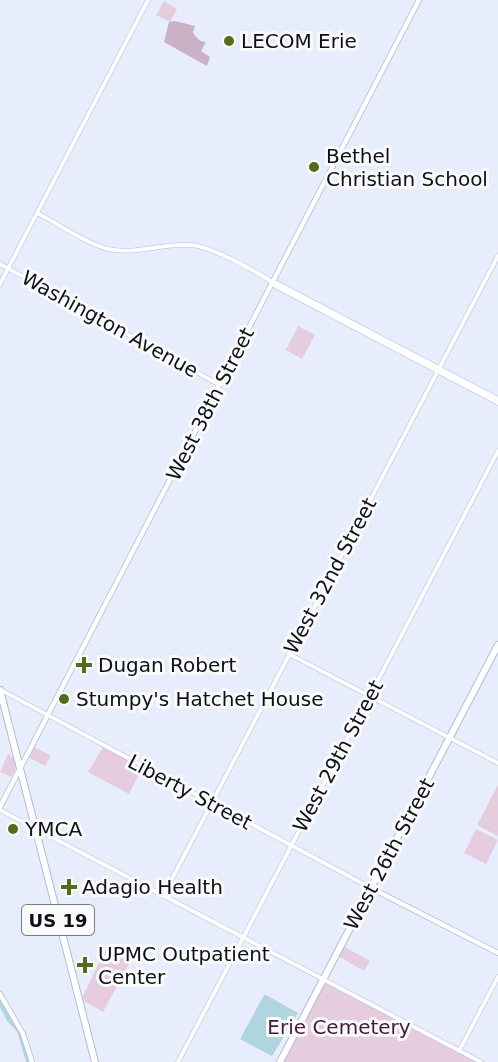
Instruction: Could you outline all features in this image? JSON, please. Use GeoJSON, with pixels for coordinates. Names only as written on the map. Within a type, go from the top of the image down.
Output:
{"type":"FeatureCollection","features":[{"type":"Feature","properties":{"kind":"main road","name":"West 38th Street"},"geometry":{"type":"LineString","coordinates":[[0,809],[419,0]]}},
{"type":"Feature","properties":{"kind":"main road","name":"West 26th Street"},"geometry":{"type":"LineString","coordinates":[[280,1062],[498,645]]}},
{"type":"Feature","properties":{"kind":"main road","name":"US 19"},"geometry":{"type":"LineString","coordinates":[[0,690],[94,1062]]}},
{"type":"Feature","properties":{"kind":"main road","name":"Liberty Street"},"geometry":{"type":"LineString","coordinates":[[371,888],[498,954]]}},
{"type":"Feature","properties":{"kind":"main road"},"geometry":{"type":"LineString","coordinates":[[0,994],[23,1034],[32,1062]]}},
{"type":"Feature","properties":{"kind":"street"},"geometry":{"type":"LineString","coordinates":[[0,284],[148,0]]}},
{"type":"Feature","properties":{"kind":"street"},"geometry":{"type":"LineString","coordinates":[[37,213],[90,242],[108,249],[186,245],[200,246],[215,251],[274,283],[275,286],[498,401]]}},
{"type":"Feature","properties":{"kind":"street","name":"West 32nd Street"},"geometry":{"type":"LineString","coordinates":[[163,896],[498,256]]}},
{"type":"Feature","properties":{"kind":"street","name":"Washington Avenue"},"geometry":{"type":"LineString","coordinates":[[0,264],[220,385]]}},
{"type":"Feature","properties":{"kind":"street","name":"West 29th Street"},"geometry":{"type":"LineString","coordinates":[[178,1062],[498,451]]}},
{"type":"Feature","properties":{"kind":"street"},"geometry":{"type":"LineString","coordinates":[[290,654],[498,763]]}},
{"type":"Feature","properties":{"kind":"street","name":"Liberty Street"},"geometry":{"type":"LineString","coordinates":[[0,690],[371,888]]}},
{"type":"Feature","properties":{"kind":"street"},"geometry":{"type":"LineString","coordinates":[[0,809],[481,1062]]}},
{"type":"Feature","properties":{"kind":"street"},"geometry":{"type":"LineString","coordinates":[[459,1051],[498,977]]}},
{"type":"Feature","properties":{"kind":"green space"},"geometry":{"type":"Polygon","coordinates":[[[164,1],[177,9],[170,22],[156,15],[164,1]]]}},
{"type":"Feature","properties":{"kind":"green space"},"geometry":{"type":"Polygon","coordinates":[[[298,326],[315,335],[302,359],[286,350],[298,326]]]}},
{"type":"Feature","properties":{"kind":"green space"},"geometry":{"type":"Polygon","coordinates":[[[34,747],[51,756],[45,766],[28,757],[34,747]]]}},
{"type":"Feature","properties":{"kind":"green space"},"geometry":{"type":"Polygon","coordinates":[[[103,747],[142,768],[129,794],[88,772],[103,747]]]}},
{"type":"Feature","properties":{"kind":"green space"},"geometry":{"type":"Polygon","coordinates":[[[8,754],[14,759],[16,765],[11,777],[0,772],[8,754]]]}},
{"type":"Feature","properties":{"kind":"green space"},"geometry":{"type":"Polygon","coordinates":[[[498,785],[498,836],[477,825],[498,785]]]}},
{"type":"Feature","properties":{"kind":"green space"},"geometry":{"type":"Polygon","coordinates":[[[476,829],[498,840],[486,864],[464,853],[476,829]]]}},
{"type":"Feature","properties":{"kind":"green space"},"geometry":{"type":"Polygon","coordinates":[[[343,946],[370,961],[364,971],[338,956],[343,946]]]}},
{"type":"Feature","properties":{"kind":"green space"},"geometry":{"type":"Polygon","coordinates":[[[105,950],[130,962],[103,1012],[84,1001],[83,996],[105,950]]]}},
{"type":"Feature","properties":{"kind":"green space","name":"Erie Cemetery"},"geometry":{"type":"Polygon","coordinates":[[[325,982],[478,1062],[282,1062],[325,982]]]}},
{"type":"Feature","properties":{"kind":"shaded area"},"geometry":{"type":"Polygon","coordinates":[[[175,21],[195,26],[193,32],[195,36],[206,42],[201,51],[210,57],[207,66],[164,42],[169,22],[175,21]]]}},
{"type":"Feature","properties":{"kind":"shaded area"},"geometry":{"type":"Polygon","coordinates":[[[264,995],[298,1013],[272,1056],[240,1039],[264,995]]]}},
{"type":"Feature","properties":{"kind":"waterway"},"geometry":{"type":"LineString","coordinates":[[0,1003],[9,1020],[19,1031],[28,1062]]}},
{"type":"Feature","properties":{"kind":"place","name":"LECOM Erie"},"geometry":{"type":"Point","coordinates":[229,41]}},
{"type":"Feature","properties":{"kind":"place","name":"Bethel Christian School"},"geometry":{"type":"Point","coordinates":[314,167]}},
{"type":"Feature","properties":{"kind":"place","name":"Dugan Robert"},"geometry":{"type":"Point","coordinates":[84,665]}},
{"type":"Feature","properties":{"kind":"place","name":"Stumpy's Hatchet House"},"geometry":{"type":"Point","coordinates":[64,699]}},
{"type":"Feature","properties":{"kind":"place","name":"YMCA"},"geometry":{"type":"Point","coordinates":[13,829]}},
{"type":"Feature","properties":{"kind":"place","name":"Adagio Health"},"geometry":{"type":"Point","coordinates":[69,887]}},
{"type":"Feature","properties":{"kind":"place","name":"UPMC Outpatient Center"},"geometry":{"type":"Point","coordinates":[85,965]}}]}
